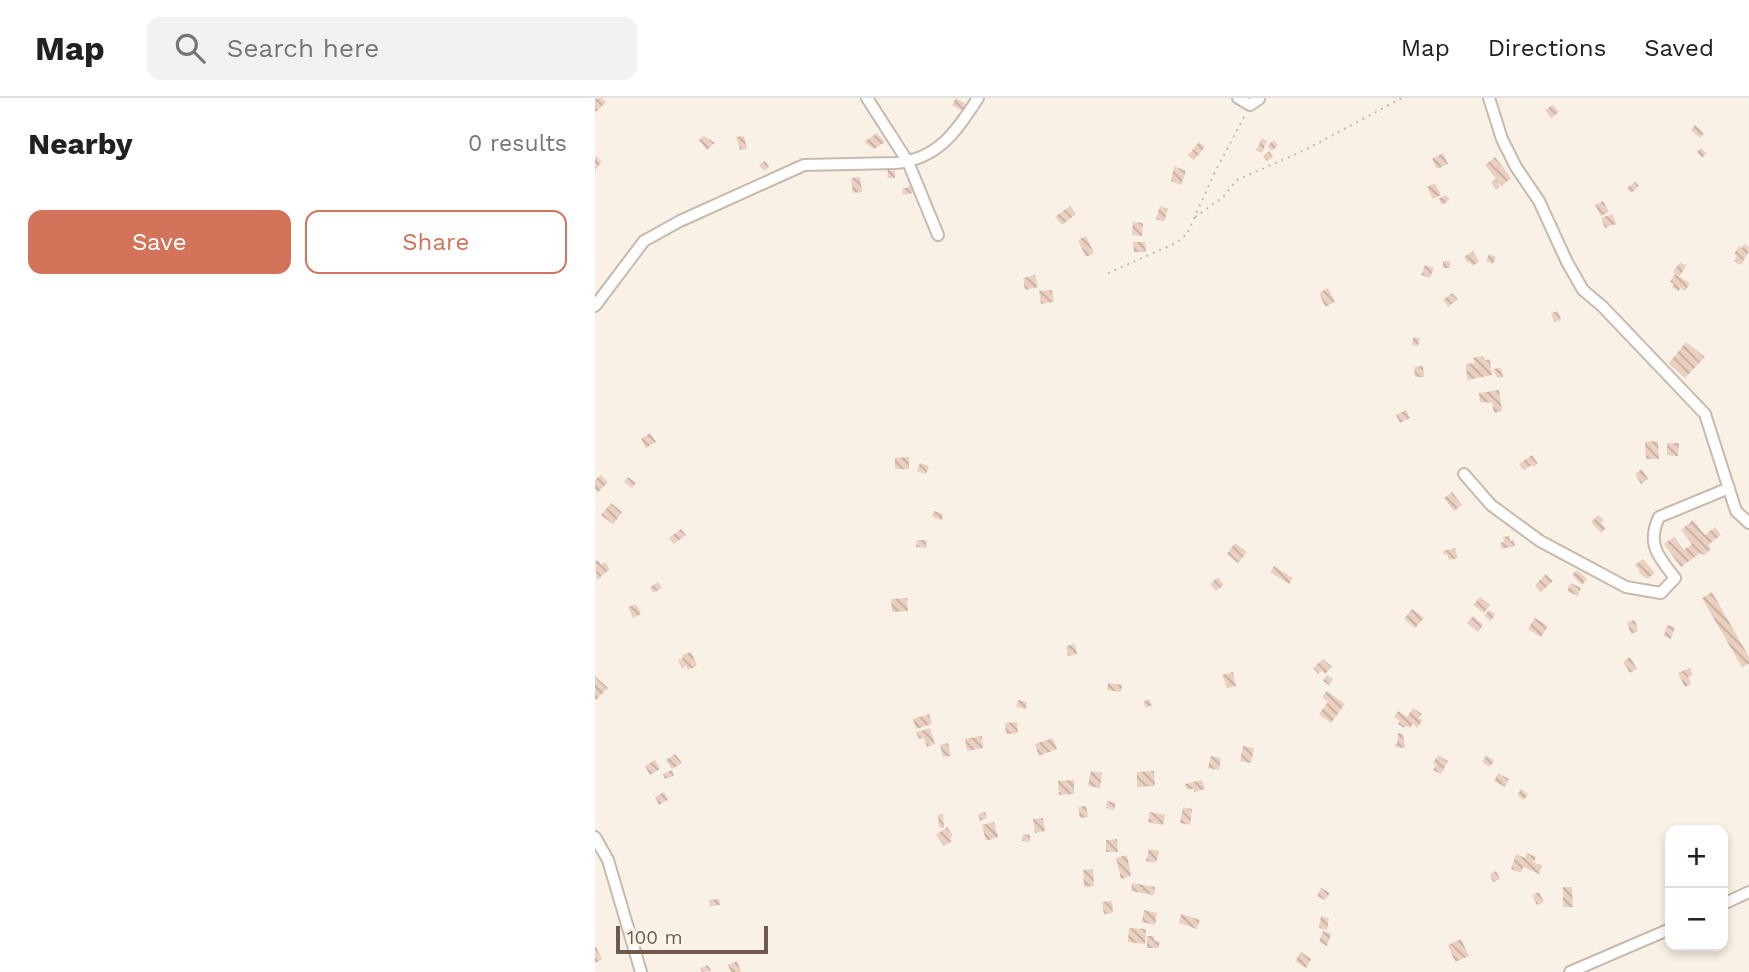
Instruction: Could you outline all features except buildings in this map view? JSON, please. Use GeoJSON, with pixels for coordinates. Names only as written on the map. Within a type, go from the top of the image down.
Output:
{"type":"FeatureCollection","features":[{"type":"Feature","properties":{"kind":"street"},"geometry":{"type":"LineString","coordinates":[[867,98],[908,162],[938,235]]}},
{"type":"Feature","properties":{"kind":"street"},"geometry":{"type":"LineString","coordinates":[[595,306],[644,241],[680,221],[804,165],[908,162],[930,154],[946,143],[978,98]]}},
{"type":"Feature","properties":{"kind":"street"},"geometry":{"type":"LineString","coordinates":[[1238,98],[1254,102]]}},
{"type":"Feature","properties":{"kind":"street"},"geometry":{"type":"LineString","coordinates":[[1489,98],[1502,139],[1516,167],[1544,209],[1567,262],[1583,290],[1602,306],[1705,414],[1736,511],[1749,523]]}},
{"type":"Feature","properties":{"kind":"street"},"geometry":{"type":"LineString","coordinates":[[1464,474],[1491,505],[1540,541],[1626,587],[1661,593],[1675,578],[1655,552],[1653,530],[1660,517],[1729,488]]}},
{"type":"Feature","properties":{"kind":"street"},"geometry":{"type":"LineString","coordinates":[[595,837],[608,860],[641,972]]}},
{"type":"Feature","properties":{"kind":"street"},"geometry":{"type":"LineString","coordinates":[[1728,902],[1749,892]]}},
{"type":"Feature","properties":{"kind":"street"},"geometry":{"type":"LineString","coordinates":[[1570,972],[1665,931]]}},
{"type":"Feature","properties":{"kind":"path"},"geometry":{"type":"LineString","coordinates":[[1195,217],[1223,197],[1237,180],[1305,150],[1402,98]]}},
{"type":"Feature","properties":{"kind":"path"},"geometry":{"type":"LineString","coordinates":[[1108,273],[1176,243],[1187,234],[1254,102]]}}]}
